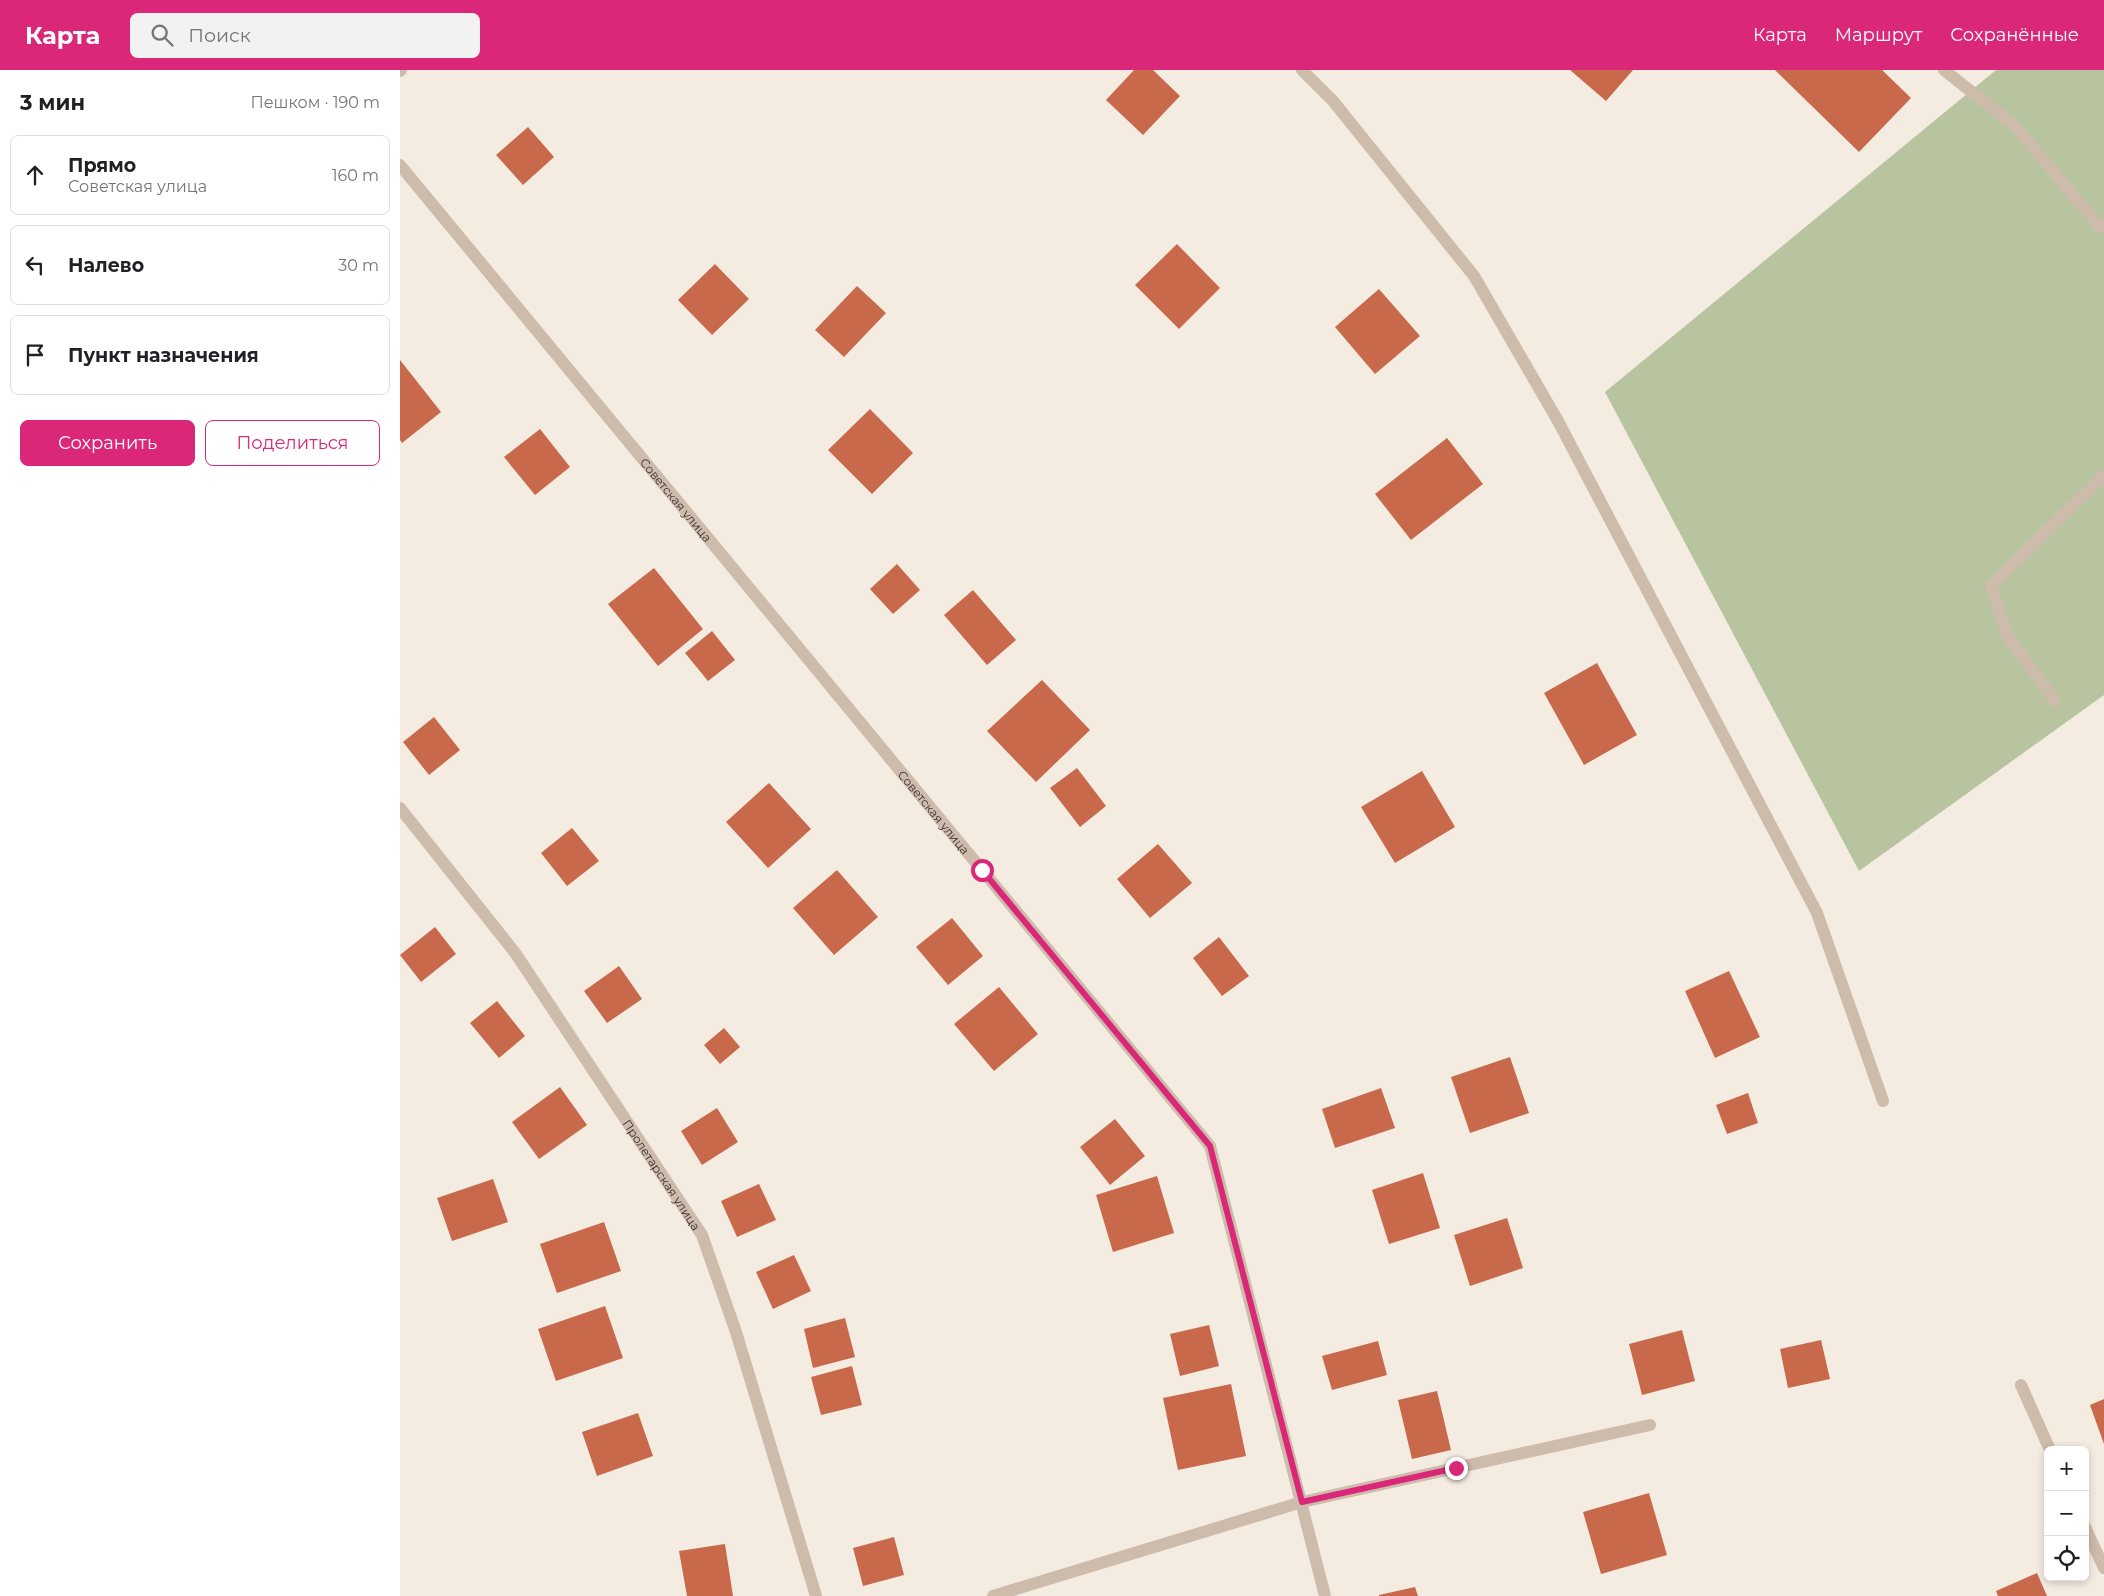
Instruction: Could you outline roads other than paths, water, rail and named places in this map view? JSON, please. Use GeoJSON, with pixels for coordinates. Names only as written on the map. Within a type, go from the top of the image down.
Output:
{"type":"FeatureCollection","features":[{"type":"Feature","properties":{"kind":"street"},"geometry":{"type":"LineString","coordinates":[[1302,70],[1333,101],[1474,276],[1558,421],[1817,913],[1883,1101]]}},
{"type":"Feature","properties":{"kind":"street"},"geometry":{"type":"LineString","coordinates":[[1944,70],[2015,126],[2100,227],[2104,226]]}},
{"type":"Feature","properties":{"kind":"street","name":"Советская улица"},"geometry":{"type":"LineString","coordinates":[[400,165],[1210,1146],[1325,1596]]}},
{"type":"Feature","properties":{"kind":"street"},"geometry":{"type":"LineString","coordinates":[[2055,701],[2007,636],[1991,586],[2104,476]]}},
{"type":"Feature","properties":{"kind":"street","name":"Пролетарская улица"},"geometry":{"type":"LineString","coordinates":[[400,808],[516,954],[702,1236],[736,1332],[816,1596]]}},
{"type":"Feature","properties":{"kind":"street"},"geometry":{"type":"LineString","coordinates":[[2021,1385],[2048,1446]]}},
{"type":"Feature","properties":{"kind":"street"},"geometry":{"type":"LineString","coordinates":[[994,1596],[1302,1502],[1650,1425]]}},
{"type":"Feature","properties":{"kind":"street"},"geometry":{"type":"LineString","coordinates":[[2089,1536],[2104,1568]]}}]}
